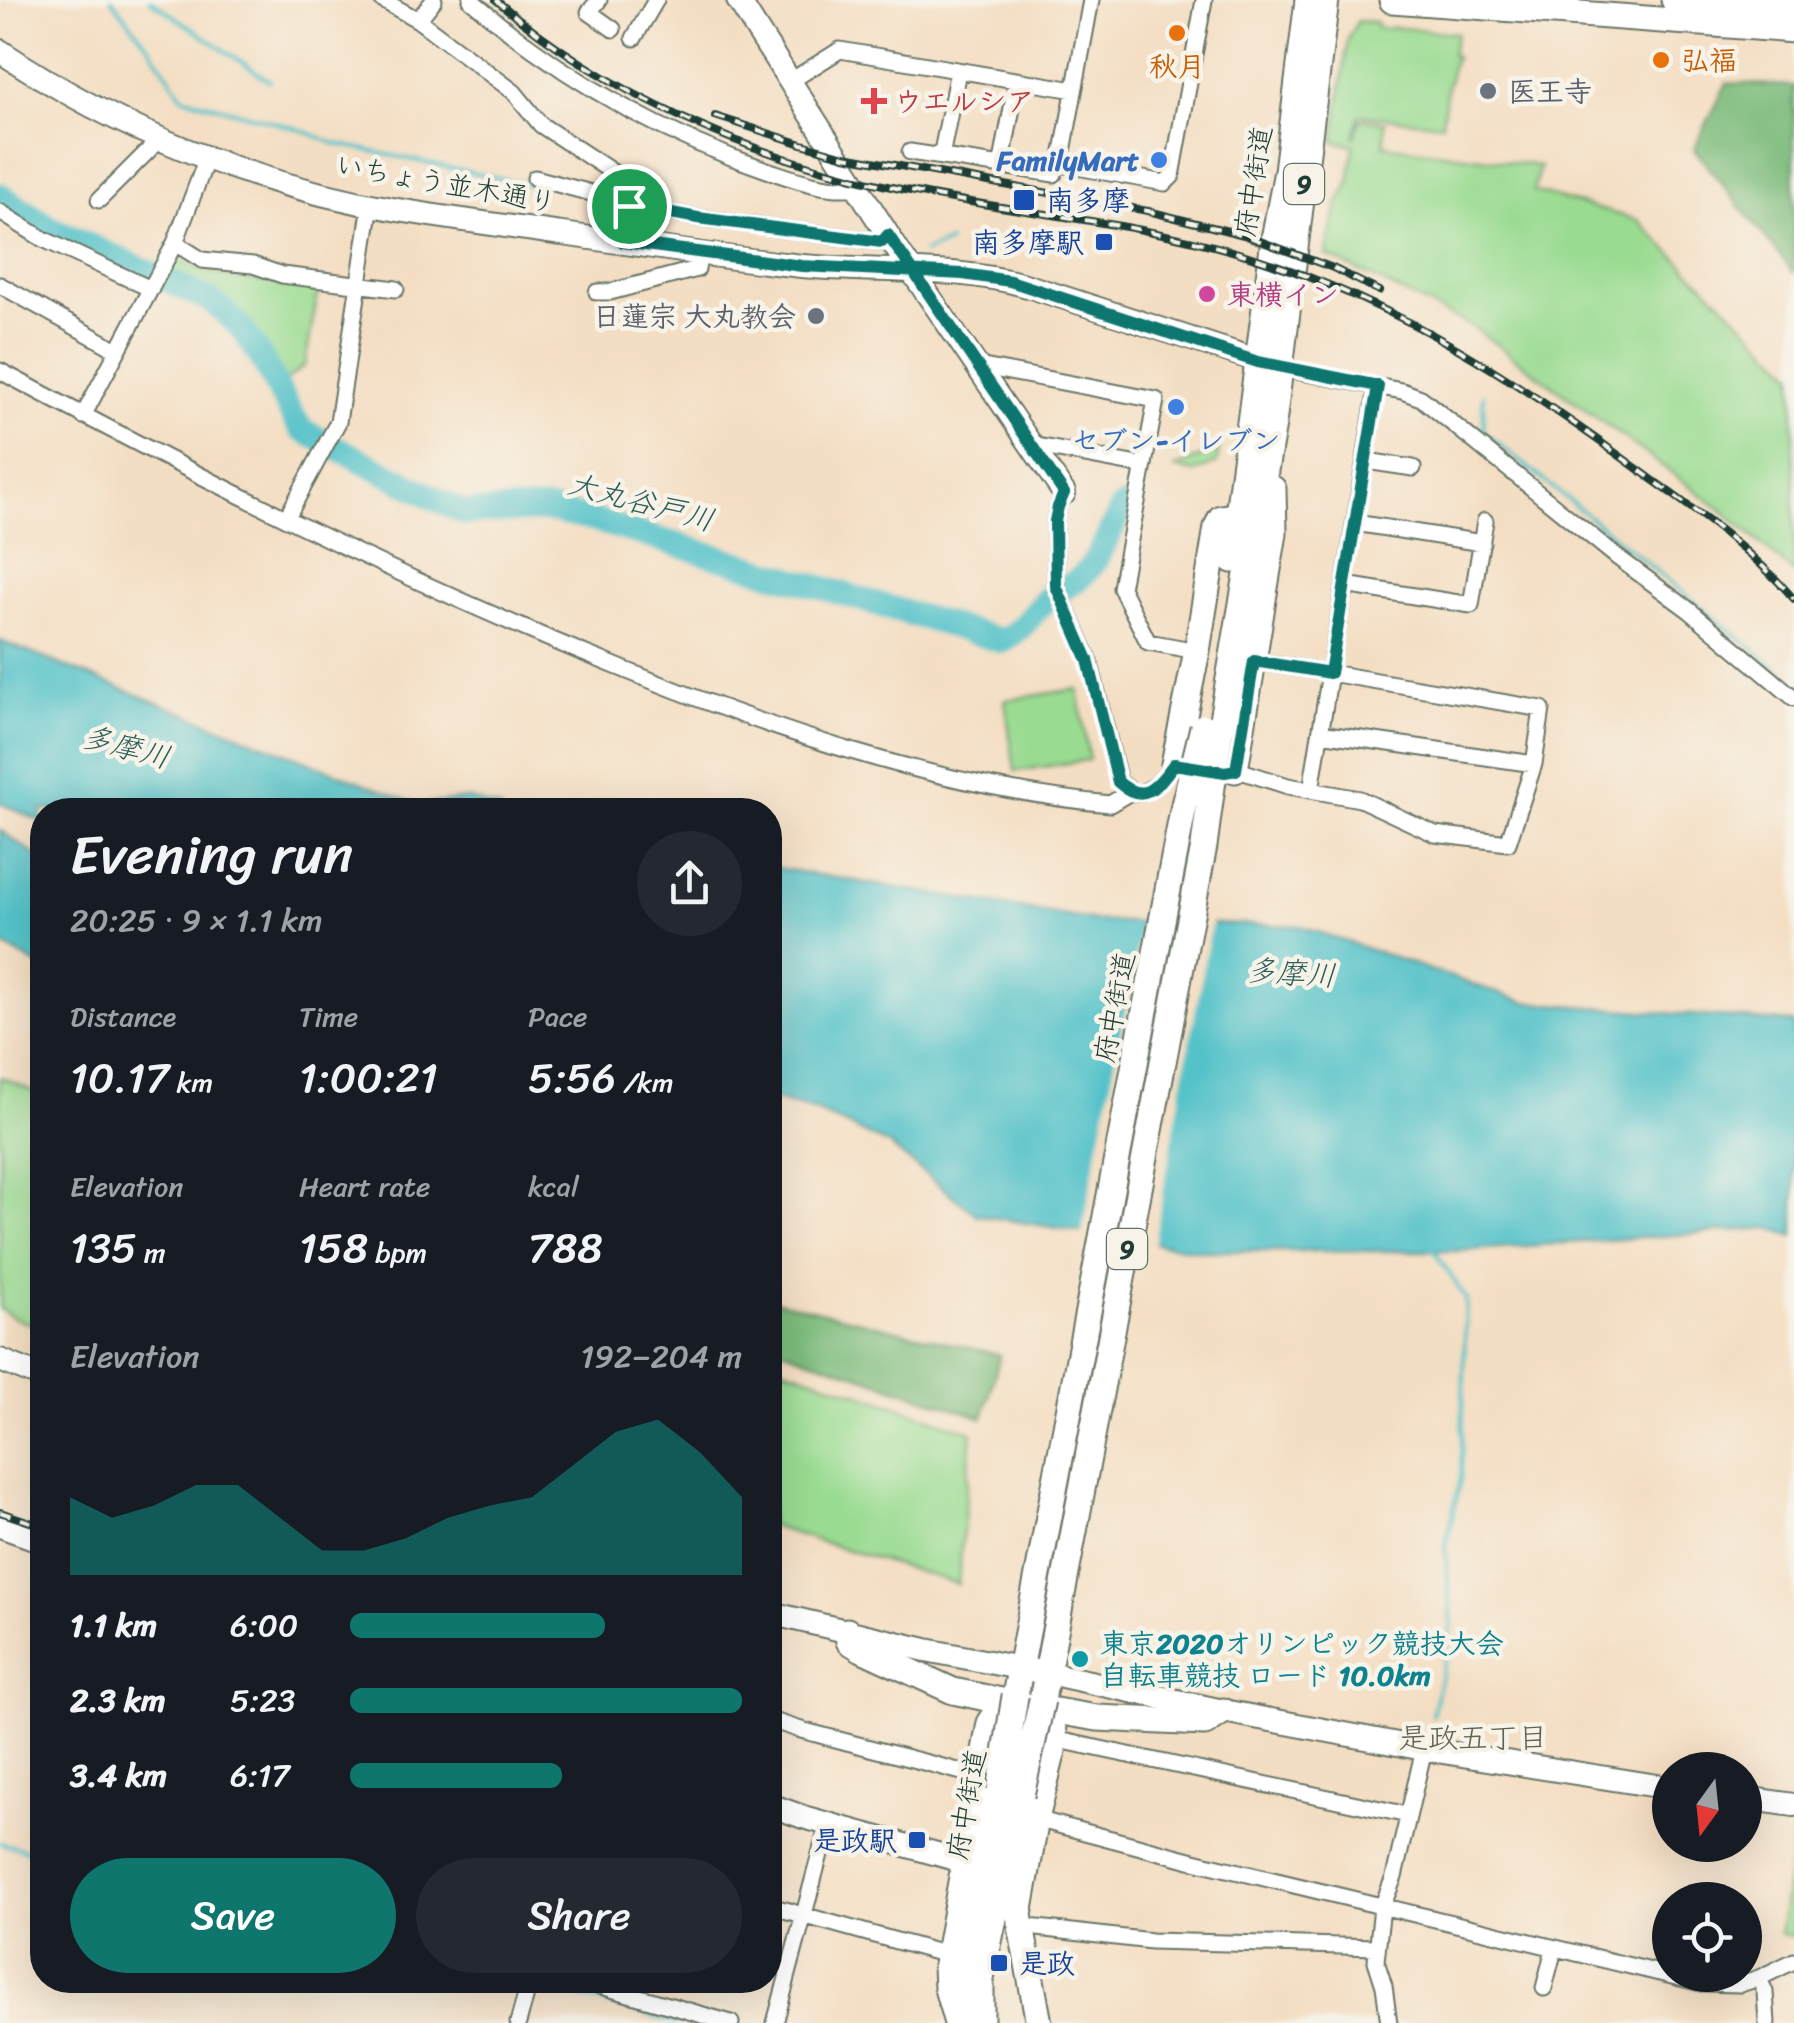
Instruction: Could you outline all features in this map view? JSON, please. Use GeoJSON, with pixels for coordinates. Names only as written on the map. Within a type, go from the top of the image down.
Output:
{"type":"FeatureCollection","features":[{"type":"Feature","properties":{"kind":"main road","name":"府中街道"},"geometry":{"type":"LineString","coordinates":[[1036,1712],[1022,1656],[1176,842],[1196,806],[1273,424],[1269,365],[1274,239],[1287,171],[1308,0]]}},
{"type":"Feature","properties":{"kind":"main road","name":"府中街道"},"geometry":{"type":"LineString","coordinates":[[1211,729],[1239,515],[1269,365],[1326,0]]}},
{"type":"Feature","properties":{"kind":"main road"},"geometry":{"type":"LineString","coordinates":[[1392,0],[1600,8],[1794,30]]}},
{"type":"Feature","properties":{"kind":"main road"},"geometry":{"type":"LineString","coordinates":[[1674,0],[1794,8]]}},
{"type":"Feature","properties":{"kind":"main road"},"geometry":{"type":"LineString","coordinates":[[1236,770],[1274,534],[1273,424]]}},
{"type":"Feature","properties":{"kind":"main road"},"geometry":{"type":"LineString","coordinates":[[1174,764],[1216,527],[1221,518],[1239,515]]}},
{"type":"Feature","properties":{"kind":"main road","name":"府中街道"},"geometry":{"type":"LineString","coordinates":[[959,2023],[963,1976],[1000,1788],[1036,1712],[1049,1662],[1204,846],[1196,806]]}},
{"type":"Feature","properties":{"kind":"main road"},"geometry":{"type":"LineString","coordinates":[[847,1632],[849,1641],[862,1649],[954,1691],[1036,1712]]}},
{"type":"Feature","properties":{"kind":"main road"},"geometry":{"type":"LineString","coordinates":[[959,2023],[947,1988],[948,1955],[966,1862],[1000,1788],[990,1723],[976,1695]]}},
{"type":"Feature","properties":{"kind":"main road"},"geometry":{"type":"LineString","coordinates":[[990,1723],[999,1710],[1205,1723],[1224,1712]]}},
{"type":"Feature","properties":{"kind":"main road"},"geometry":{"type":"LineString","coordinates":[[1036,1712],[1036,1819],[1019,1915],[1039,2023]]}},
{"type":"Feature","properties":{"kind":"main road","name":"府中街道"},"geometry":{"type":"LineString","coordinates":[[981,2023],[981,1978],[1000,1788]]}},
{"type":"Feature","properties":{"kind":"street"},"geometry":{"type":"LineString","coordinates":[[382,0],[418,20],[514,92],[541,124],[628,183],[631,188],[627,218]]}},
{"type":"Feature","properties":{"kind":"street"},"geometry":{"type":"LineString","coordinates":[[418,20],[434,0]]}},
{"type":"Feature","properties":{"kind":"street"},"geometry":{"type":"LineString","coordinates":[[471,0],[510,34],[573,78],[652,124],[788,177],[832,188],[856,187]]}},
{"type":"Feature","properties":{"kind":"street"},"geometry":{"type":"LineString","coordinates":[[599,0],[589,12],[613,29]]}},
{"type":"Feature","properties":{"kind":"street"},"geometry":{"type":"LineString","coordinates":[[634,38],[656,0]]}},
{"type":"Feature","properties":{"kind":"street"},"geometry":{"type":"LineString","coordinates":[[738,0],[856,187],[1064,493],[1055,521],[1059,592],[1088,660],[1118,782],[1130,792],[1142,793],[1154,788],[1174,764],[1225,772],[1236,770],[1360,800],[1435,834],[1508,843],[1534,764],[1542,709],[1254,661]]}},
{"type":"Feature","properties":{"kind":"street"},"geometry":{"type":"LineString","coordinates":[[1091,0],[1062,157],[1066,165],[1165,183],[1172,176],[1204,0]]}},
{"type":"Feature","properties":{"kind":"street"},"geometry":{"type":"LineString","coordinates":[[789,82],[840,50],[1074,90]]}},
{"type":"Feature","properties":{"kind":"street","name":"いちょう並木通り"},"geometry":{"type":"LineString","coordinates":[[0,51],[63,91],[160,139],[266,178],[370,204],[627,218],[700,252],[802,266],[963,274],[1010,281],[1269,365]]}},
{"type":"Feature","properties":{"kind":"street"},"geometry":{"type":"LineString","coordinates":[[941,157],[958,70]]}},
{"type":"Feature","properties":{"kind":"street"},"geometry":{"type":"LineString","coordinates":[[1001,167],[1017,81]]}},
{"type":"Feature","properties":{"kind":"street"},"geometry":{"type":"LineString","coordinates":[[99,200],[160,139]]}},
{"type":"Feature","properties":{"kind":"street"},"geometry":{"type":"LineString","coordinates":[[910,152],[1054,174]]}},
{"type":"Feature","properties":{"kind":"street"},"geometry":{"type":"LineString","coordinates":[[83,416],[176,243],[207,158]]}},
{"type":"Feature","properties":{"kind":"street"},"geometry":{"type":"LineString","coordinates":[[535,178],[627,218],[650,209],[882,242],[888,235]]}},
{"type":"Feature","properties":{"kind":"street"},"geometry":{"type":"LineString","coordinates":[[286,519],[338,422],[370,204]]}},
{"type":"Feature","properties":{"kind":"street"},"geometry":{"type":"LineString","coordinates":[[0,212],[43,239],[154,282]]}},
{"type":"Feature","properties":{"kind":"street"},"geometry":{"type":"LineString","coordinates":[[176,243],[202,260],[253,265],[282,275],[396,289]]}},
{"type":"Feature","properties":{"kind":"street"},"geometry":{"type":"LineString","coordinates":[[597,292],[697,269],[700,252]]}},
{"type":"Feature","properties":{"kind":"street"},"geometry":{"type":"LineString","coordinates":[[0,286],[117,350]]}},
{"type":"Feature","properties":{"kind":"street"},"geometry":{"type":"LineString","coordinates":[[1269,365],[1402,390],[1422,398],[1794,698]]}},
{"type":"Feature","properties":{"kind":"street"},"geometry":{"type":"LineString","coordinates":[[978,366],[1156,400],[1121,588],[1148,642],[1197,651]]}},
{"type":"Feature","properties":{"kind":"street"},"geometry":{"type":"LineString","coordinates":[[0,371],[286,519],[510,624],[761,723],[927,770],[1018,790],[1110,804],[1130,792]]}},
{"type":"Feature","properties":{"kind":"street"},"geometry":{"type":"LineString","coordinates":[[1311,790],[1378,386]]}},
{"type":"Feature","properties":{"kind":"street"},"geometry":{"type":"LineString","coordinates":[[1032,445],[1143,466]]}},
{"type":"Feature","properties":{"kind":"street"},"geometry":{"type":"LineString","coordinates":[[1366,461],[1414,468]]}},
{"type":"Feature","properties":{"kind":"street"},"geometry":{"type":"LineString","coordinates":[[1345,585],[1472,605],[1485,522]]}},
{"type":"Feature","properties":{"kind":"street"},"geometry":{"type":"LineString","coordinates":[[1356,523],[1482,543]]}},
{"type":"Feature","properties":{"kind":"street"},"geometry":{"type":"LineString","coordinates":[[1320,732],[1534,764]]}},
{"type":"Feature","properties":{"kind":"street"},"geometry":{"type":"LineString","coordinates":[[0,1360],[30,1372]]}},
{"type":"Feature","properties":{"kind":"street"},"geometry":{"type":"LineString","coordinates":[[0,1526],[30,1537]]}},
{"type":"Feature","properties":{"kind":"street"},"geometry":{"type":"LineString","coordinates":[[782,1616],[847,1632],[1022,1656],[1224,1712],[1652,1785]]}},
{"type":"Feature","properties":{"kind":"street"},"geometry":{"type":"LineString","coordinates":[[1036,1712],[1408,1815]]}},
{"type":"Feature","properties":{"kind":"street"},"geometry":{"type":"LineString","coordinates":[[782,1724],[1000,1788]]}},
{"type":"Feature","properties":{"kind":"street"},"geometry":{"type":"LineString","coordinates":[[1389,2023],[1376,1961],[1382,1907],[1394,1877],[1424,1749]]}},
{"type":"Feature","properties":{"kind":"street"},"geometry":{"type":"LineString","coordinates":[[1762,1800],[1794,1805]]}},
{"type":"Feature","properties":{"kind":"street"},"geometry":{"type":"LineString","coordinates":[[782,1808],[966,1862]]}},
{"type":"Feature","properties":{"kind":"street"},"geometry":{"type":"LineString","coordinates":[[1036,1819],[1652,1972]]}},
{"type":"Feature","properties":{"kind":"street"},"geometry":{"type":"LineString","coordinates":[[775,2023],[828,1824]]}},
{"type":"Feature","properties":{"kind":"street"},"geometry":{"type":"LineString","coordinates":[[782,1910],[948,1955]]}},
{"type":"Feature","properties":{"kind":"street"},"geometry":{"type":"LineString","coordinates":[[1020,1926],[1150,1942],[1377,1948]]}},
{"type":"Feature","properties":{"kind":"street"},"geometry":{"type":"LineString","coordinates":[[1544,1988],[1554,1949]]}},
{"type":"Feature","properties":{"kind":"street"},"geometry":{"type":"LineString","coordinates":[[1762,1977],[1794,1961]]}},
{"type":"Feature","properties":{"kind":"street"},"geometry":{"type":"LineString","coordinates":[[1762,1985],[1767,2023]]}},
{"type":"Feature","properties":{"kind":"street"},"geometry":{"type":"LineString","coordinates":[[518,2023],[526,1993]]}},
{"type":"Feature","properties":{"kind":"street"},"geometry":{"type":"LineString","coordinates":[[626,1993],[731,2023]]}},
{"type":"Feature","properties":{"kind":"green space"},"geometry":{"type":"Polygon","coordinates":[[[1358,21],[1376,22],[1377,28],[1457,33],[1442,124],[1359,115],[1354,139],[1361,119],[1385,122],[1384,145],[1540,166],[1533,191],[1638,220],[1794,373],[1794,573],[1721,509],[1473,327],[1326,255],[1338,205],[1349,184],[1354,145],[1334,142],[1348,37],[1358,21]]]}},
{"type":"Feature","properties":{"kind":"green space"},"geometry":{"type":"Polygon","coordinates":[[[1727,83],[1794,86],[1794,273],[1694,149],[1727,83]]]}},
{"type":"Feature","properties":{"kind":"green space"},"geometry":{"type":"Polygon","coordinates":[[[175,257],[227,276],[319,286],[305,365],[280,385],[259,347],[235,318],[205,295],[167,275],[175,257]]]}},
{"type":"Feature","properties":{"kind":"green space"},"geometry":{"type":"Polygon","coordinates":[[[1219,448],[1217,463],[1195,472],[1175,468],[1219,448]]]}},
{"type":"Feature","properties":{"kind":"green space"},"geometry":{"type":"Polygon","coordinates":[[[1078,689],[1089,760],[1015,771],[1005,700],[1078,689]]]}},
{"type":"Feature","properties":{"kind":"green space"},"geometry":{"type":"Polygon","coordinates":[[[0,1077],[30,1090],[30,1324],[0,1309],[0,1077]]]}},
{"type":"Feature","properties":{"kind":"green space"},"geometry":{"type":"Polygon","coordinates":[[[782,1302],[1000,1355],[983,1418],[782,1349],[782,1302]]]}},
{"type":"Feature","properties":{"kind":"green space"},"geometry":{"type":"Polygon","coordinates":[[[782,1367],[972,1432],[958,1584],[782,1530],[782,1367]]]}},
{"type":"Feature","properties":{"kind":"green space"},"geometry":{"type":"Polygon","coordinates":[[[1794,1834],[1794,1937],[1780,1935],[1794,1834]]]}},
{"type":"Feature","properties":{"kind":"water","name":"多摩川"},"geometry":{"type":"Polygon","coordinates":[[[0,641],[401,798],[30,798],[30,817],[0,803],[0,641]]]}},
{"type":"Feature","properties":{"kind":"water"},"geometry":{"type":"Polygon","coordinates":[[[0,830],[30,851],[30,961],[0,943],[0,830]]]}},
{"type":"Feature","properties":{"kind":"water","name":"多摩川"},"geometry":{"type":"Polygon","coordinates":[[[782,869],[1096,921],[1300,926],[1525,1002],[1794,1023],[1794,1236],[1770,1228],[1459,1251],[1203,1251],[977,1215],[889,1145],[814,1110],[782,1102],[782,869]]]}},
{"type":"Feature","properties":{"kind":"pier"},"geometry":{"type":"Polygon","coordinates":[[[1143,917],[1173,918],[1112,1241],[1081,1237],[1143,917]]]}},
{"type":"Feature","properties":{"kind":"pier"},"geometry":{"type":"Polygon","coordinates":[[[1181,918],[1212,919],[1153,1248],[1118,1242],[1181,918]]]}},
{"type":"Feature","properties":{"kind":"waterway"},"geometry":{"type":"LineString","coordinates":[[112,0],[183,97],[299,129],[333,143],[536,186]]}},
{"type":"Feature","properties":{"kind":"waterway"},"geometry":{"type":"LineString","coordinates":[[150,0],[270,81]]}},
{"type":"Feature","properties":{"kind":"waterway","name":"大丸谷戸川"},"geometry":{"type":"LineString","coordinates":[[0,195],[49,227],[209,300],[248,338],[302,430],[464,513],[547,510],[590,519],[1002,641],[1047,599],[1089,569],[1123,507]]}},
{"type":"Feature","properties":{"kind":"waterway"},"geometry":{"type":"LineString","coordinates":[[923,253],[949,242]]}},
{"type":"Feature","properties":{"kind":"waterway"},"geometry":{"type":"LineString","coordinates":[[1483,395],[1484,432],[1794,682]]}},
{"type":"Feature","properties":{"kind":"waterway"},"geometry":{"type":"LineString","coordinates":[[1432,1715],[1452,1625],[1445,1548],[1461,1476],[1466,1299],[1433,1249]]}},
{"type":"Feature","properties":{"kind":"waterway"},"geometry":{"type":"LineString","coordinates":[[0,1843],[30,1851]]}},
{"type":"Feature","properties":{"kind":"waterway"},"geometry":{"type":"LineString","coordinates":[[568,1993],[677,2023]]}},
{"type":"Feature","properties":{"kind":"railway"},"geometry":{"type":"LineString","coordinates":[[496,0],[539,34],[631,92],[680,117],[782,157],[931,195],[1199,242],[1299,273],[1353,295],[1456,348],[1602,443],[1726,534],[1794,599]]}},
{"type":"Feature","properties":{"kind":"railway"},"geometry":{"type":"LineString","coordinates":[[715,116],[845,156],[1148,211],[1244,235],[1333,268],[1379,291]]}},
{"type":"Feature","properties":{"kind":"railway"},"geometry":{"type":"LineString","coordinates":[[0,1512],[30,1522]]}},
{"type":"Feature","properties":{"kind":"place","name":"秋月"},"geometry":{"type":"Point","coordinates":[1177,33]}},
{"type":"Feature","properties":{"kind":"place","name":"弘福"},"geometry":{"type":"Point","coordinates":[1661,60]}},
{"type":"Feature","properties":{"kind":"place","name":"医王寺"},"geometry":{"type":"Point","coordinates":[1488,91]}},
{"type":"Feature","properties":{"kind":"place","name":"ウエルシア"},"geometry":{"type":"Point","coordinates":[874,101]}},
{"type":"Feature","properties":{"kind":"place","name":"FamilyMart"},"geometry":{"type":"Point","coordinates":[1159,160]}},
{"type":"Feature","properties":{"kind":"place","name":"南多摩"},"geometry":{"type":"Point","coordinates":[1024,200]}},
{"type":"Feature","properties":{"kind":"place","name":"南多摩駅"},"geometry":{"type":"Point","coordinates":[1104,242]}},
{"type":"Feature","properties":{"kind":"place","name":"東横イン"},"geometry":{"type":"Point","coordinates":[1207,294]}},
{"type":"Feature","properties":{"kind":"place","name":"日蓮宗 大丸教会"},"geometry":{"type":"Point","coordinates":[816,316]}},
{"type":"Feature","properties":{"kind":"place","name":"セブン-イレブン"},"geometry":{"type":"Point","coordinates":[1176,407]}},
{"type":"Feature","properties":{"kind":"place","name":"東京2020オリンピック競技大会 自転車競技 ロード 10.0km"},"geometry":{"type":"Point","coordinates":[1080,1659]}},
{"type":"Feature","properties":{"kind":"place","name":"是政駅"},"geometry":{"type":"Point","coordinates":[917,1840]}},
{"type":"Feature","properties":{"kind":"place","name":"是政"},"geometry":{"type":"Point","coordinates":[999,1963]}},
{"type":"Feature","properties":{"kind":"district","name":"是政五丁目"},"geometry":{"type":"Point","coordinates":[1473,1738]}},
{"type":"Feature","properties":{"kind":"route"},"geometry":{"type":"LineString","coordinates":[[629,206],[623,242],[802,266],[857,270],[913,271],[963,274],[1010,281],[1258,362],[1378,386],[1330,673],[1254,661],[1236,770],[1225,772],[1174,764],[1154,788],[1130,792],[1118,782],[1088,660],[1056,586],[1055,521],[1064,493],[913,271],[900,254],[888,235],[882,242],[698,218],[629,202],[629,206]]}}]}
